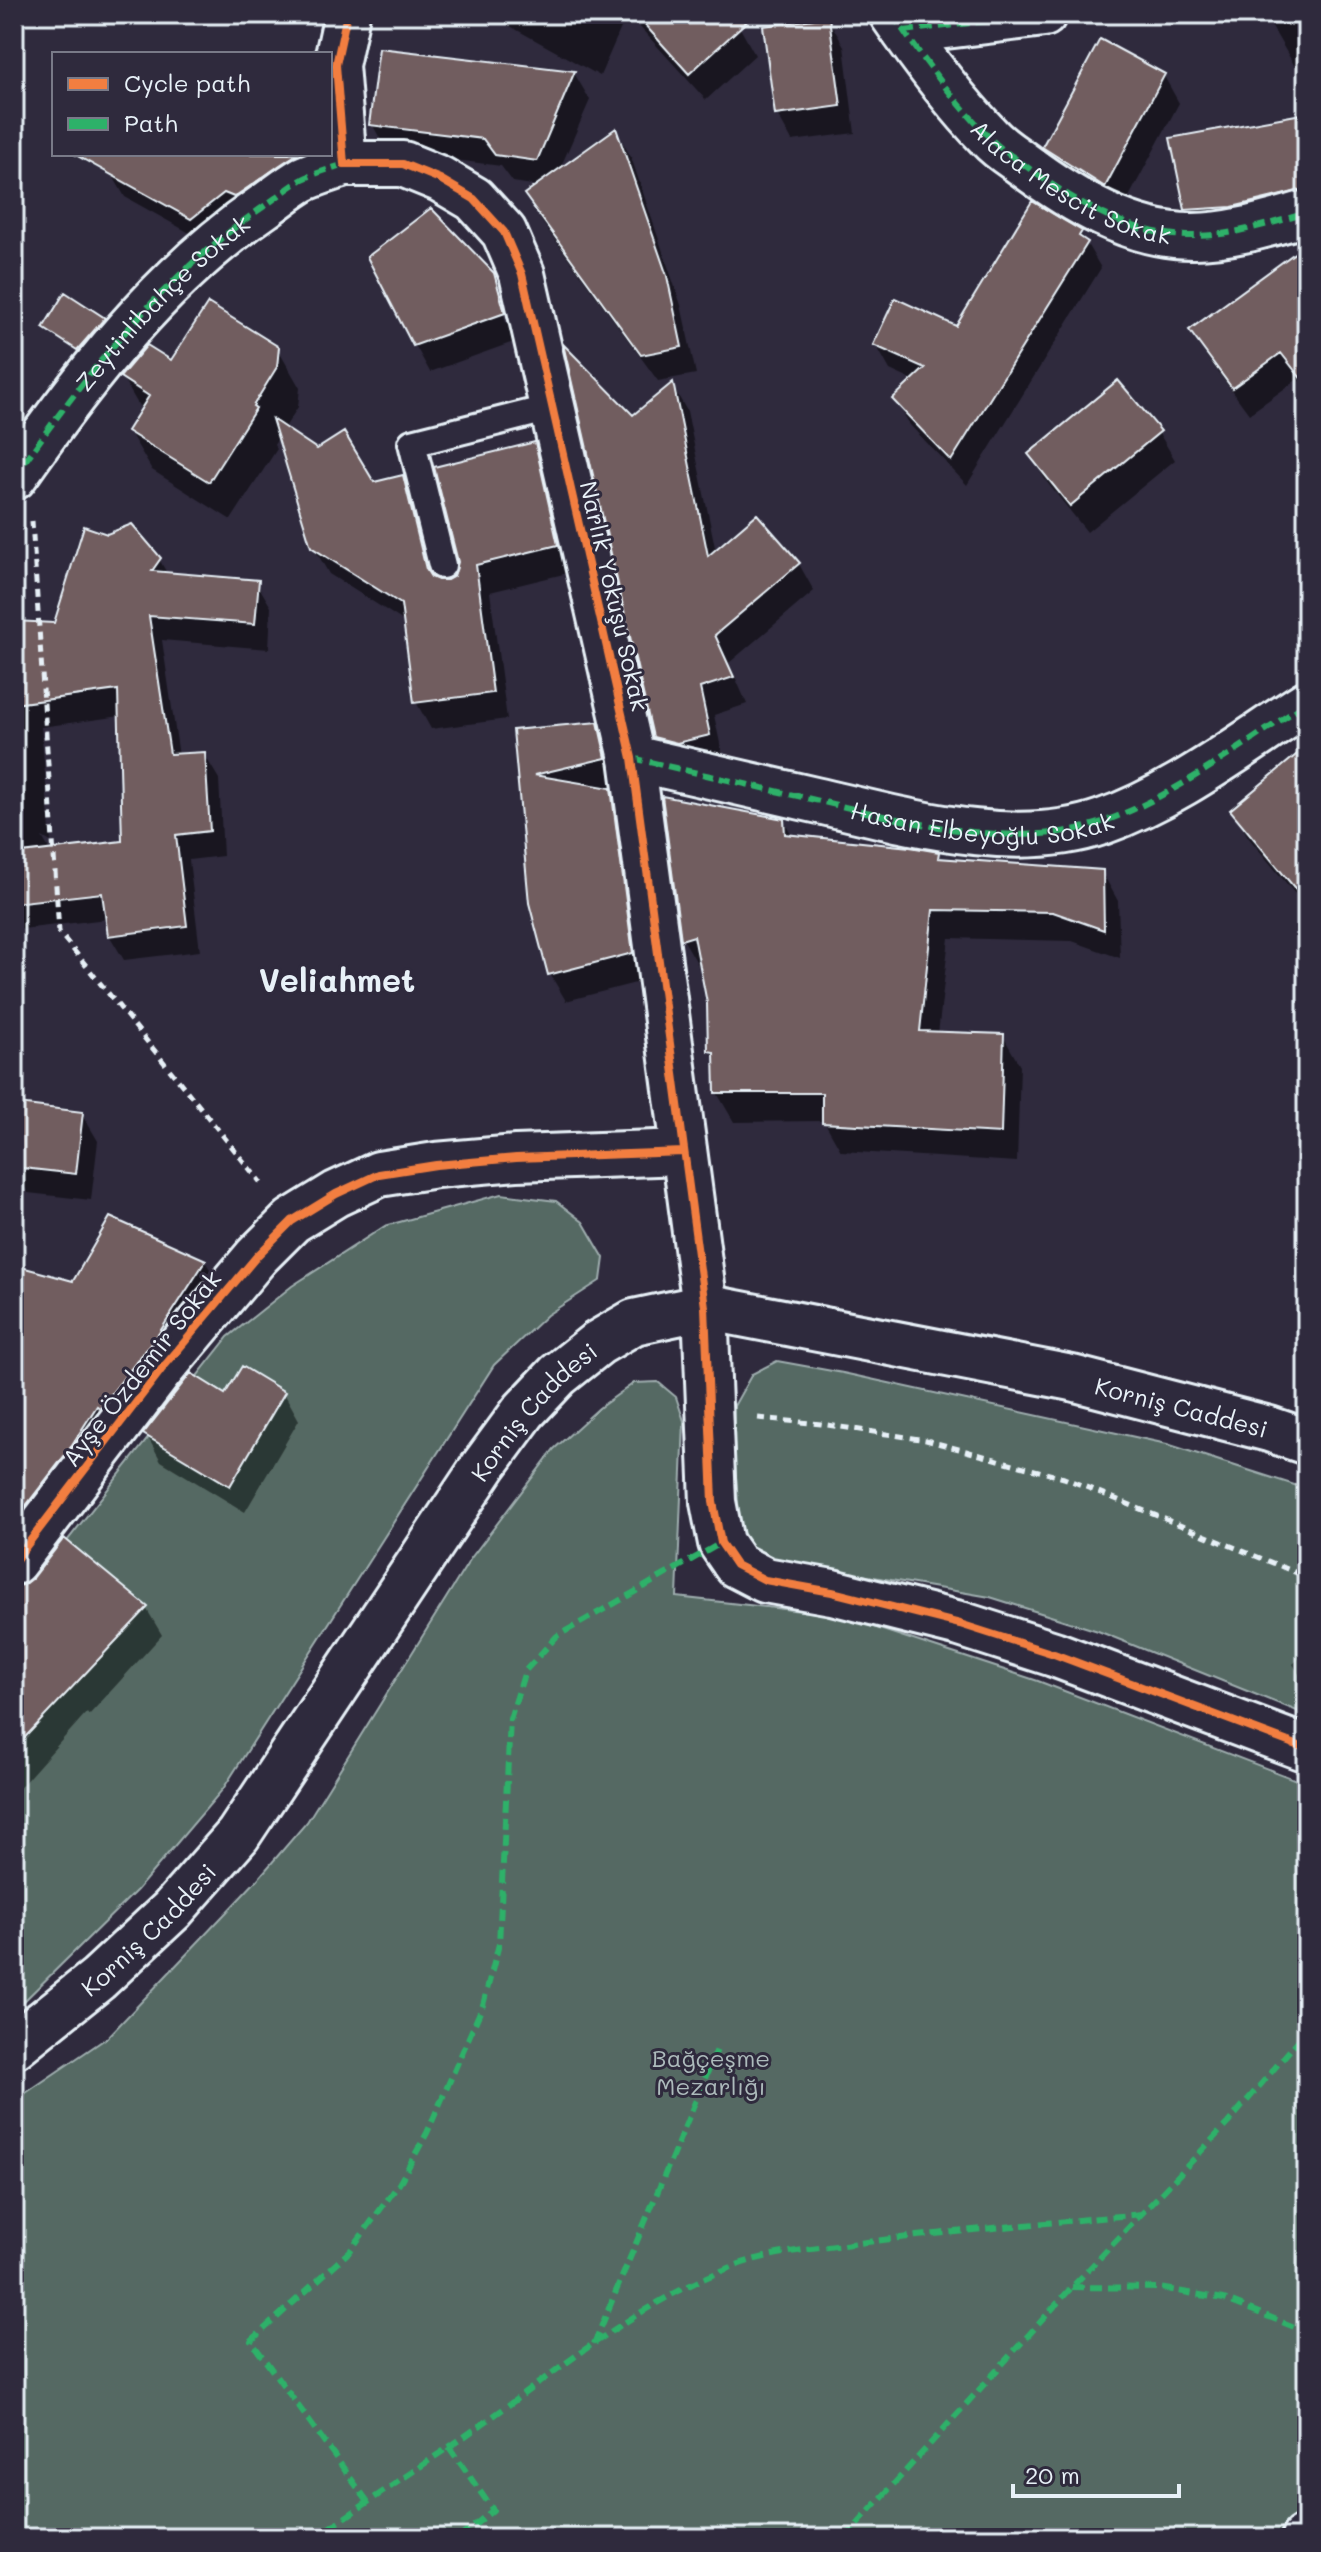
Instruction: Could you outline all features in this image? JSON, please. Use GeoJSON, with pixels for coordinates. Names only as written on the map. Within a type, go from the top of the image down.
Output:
{"type":"FeatureCollection","features":[{"type":"Feature","properties":{"kind":"street"},"geometry":{"type":"LineString","coordinates":[[344,164],[336,65],[347,14]]}},
{"type":"Feature","properties":{"kind":"street"},"geometry":{"type":"LineString","coordinates":[[898,23],[1044,14]]}},
{"type":"Feature","properties":{"kind":"street","name":"Alaca Mescit Sokak"},"geometry":{"type":"LineString","coordinates":[[898,23],[944,87],[992,141],[1079,201],[1121,221],[1161,234],[1193,236],[1223,234],[1307,213]]}},
{"type":"Feature","properties":{"kind":"street","name":"Narlık Yokuşu Sokak"},"geometry":{"type":"LineString","coordinates":[[344,164],[403,164],[440,179],[474,199],[504,232],[522,274],[632,758],[705,1307],[713,1502],[721,1543],[736,1565],[765,1580],[832,1592],[960,1624],[1054,1654],[1307,1749]]}},
{"type":"Feature","properties":{"kind":"street","name":"Zeytinlibahçe Sokak"},"geometry":{"type":"LineString","coordinates":[[21,467],[110,348],[227,232],[302,180],[344,164]]}},
{"type":"Feature","properties":{"kind":"street","name":"Hasan Elbeyoğlu Sokak"},"geometry":{"type":"LineString","coordinates":[[632,758],[948,829],[1004,834],[1054,832],[1100,823],[1151,802],[1307,703]]}},
{"type":"Feature","properties":{"kind":"street","name":"Ayşe Özdemir Sokak"},"geometry":{"type":"LineString","coordinates":[[14,1562],[215,1304],[257,1256],[292,1221],[336,1194],[379,1174],[436,1165],[516,1158],[684,1152]]}},
{"type":"Feature","properties":{"kind":"street","name":"Korniş Caddesi"},"geometry":{"type":"LineString","coordinates":[[14,2046],[98,1979],[172,1910],[238,1835],[485,1464],[524,1411],[558,1375],[598,1343],[634,1322],[705,1307],[1072,1378],[1307,1442]]}},
{"type":"Feature","properties":{"kind":"lane"},"geometry":{"type":"LineString","coordinates":[[442,565],[412,443],[551,408]]}},
{"type":"Feature","properties":{"kind":"path"},"geometry":{"type":"LineString","coordinates":[[21,467],[59,932],[292,1221]]}},
{"type":"Feature","properties":{"kind":"path"},"geometry":{"type":"LineString","coordinates":[[748,1417],[821,1424],[926,1440],[1064,1478],[1307,1577]]}},
{"type":"Feature","properties":{"kind":"green space"},"geometry":{"type":"Polygon","coordinates":[[[501,1194],[556,1201],[583,1222],[604,1258],[601,1280],[547,1315],[494,1365],[223,1789],[137,1890],[14,2011],[14,1599],[67,1541],[228,1337],[292,1286],[385,1226],[501,1194]]]}},
{"type":"Feature","properties":{"kind":"green space"},"geometry":{"type":"Polygon","coordinates":[[[777,1361],[1167,1444],[1307,1489],[1307,1715],[1098,1631],[990,1597],[780,1561],[752,1549],[740,1528],[733,1437],[734,1406],[752,1374],[777,1361]]]}},
{"type":"Feature","properties":{"kind":"green space","name":"Bağçeşme Mezarlığı"},"geometry":{"type":"Polygon","coordinates":[[[658,1382],[676,1397],[684,1421],[677,1597],[837,1615],[1038,1681],[1307,1784],[1307,2538],[14,2538],[14,2101],[108,2037],[257,1880],[307,1822],[471,1558],[554,1449],[599,1408],[634,1383],[658,1382]]]}},
{"type":"Feature","properties":{"kind":"building"},"geometry":{"type":"Polygon","coordinates":[[[635,14],[755,14],[689,74],[635,14]]]}},
{"type":"Feature","properties":{"kind":"building"},"geometry":{"type":"Polygon","coordinates":[[[829,17],[841,106],[775,115],[763,26],[829,17]]]}},
{"type":"Feature","properties":{"kind":"building"},"geometry":{"type":"Polygon","coordinates":[[[1100,39],[1165,74],[1105,187],[1042,147],[1100,39]]]}},
{"type":"Feature","properties":{"kind":"building"},"geometry":{"type":"Polygon","coordinates":[[[379,48],[575,71],[537,161],[495,155],[483,139],[369,125],[379,48]]]}},
{"type":"Feature","properties":{"kind":"building"},"geometry":{"type":"Polygon","coordinates":[[[1307,113],[1307,189],[1232,207],[1185,210],[1170,138],[1307,113]]]}},
{"type":"Feature","properties":{"kind":"building"},"geometry":{"type":"Polygon","coordinates":[[[616,128],[667,276],[682,347],[641,355],[524,194],[616,128]]]}},
{"type":"Feature","properties":{"kind":"building"},"geometry":{"type":"Polygon","coordinates":[[[78,156],[294,156],[234,197],[224,193],[191,219],[78,156]]]}},
{"type":"Feature","properties":{"kind":"building"},"geometry":{"type":"Polygon","coordinates":[[[1032,201],[1082,231],[1079,236],[1088,242],[951,461],[892,399],[925,368],[873,345],[895,298],[956,326],[1032,201]]]}},
{"type":"Feature","properties":{"kind":"building"},"geometry":{"type":"Polygon","coordinates":[[[431,208],[494,273],[505,313],[413,346],[367,257],[431,208]]]}},
{"type":"Feature","properties":{"kind":"building"},"geometry":{"type":"Polygon","coordinates":[[[1307,244],[1307,386],[1281,353],[1232,388],[1189,330],[1307,244]]]}},
{"type":"Feature","properties":{"kind":"building"},"geometry":{"type":"Polygon","coordinates":[[[65,292],[105,318],[77,350],[43,328],[65,292]]]}},
{"type":"Feature","properties":{"kind":"building"},"geometry":{"type":"Polygon","coordinates":[[[208,303],[279,347],[277,367],[253,406],[256,408],[209,482],[127,431],[149,396],[120,377],[147,345],[171,360],[208,303]]]}},
{"type":"Feature","properties":{"kind":"building"},"geometry":{"type":"Polygon","coordinates":[[[563,344],[633,415],[673,382],[708,556],[757,514],[800,563],[715,635],[734,677],[700,688],[710,735],[677,743],[653,737],[563,344]]]}},
{"type":"Feature","properties":{"kind":"building"},"geometry":{"type":"Polygon","coordinates":[[[1118,380],[1161,431],[1070,506],[1028,454],[1118,380]]]}},
{"type":"Feature","properties":{"kind":"building"},"geometry":{"type":"Polygon","coordinates":[[[272,419],[317,449],[344,432],[374,482],[403,475],[426,569],[431,577],[438,580],[454,576],[458,562],[434,467],[535,442],[558,545],[476,565],[493,693],[414,703],[401,604],[311,547],[272,419]]]}},
{"type":"Feature","properties":{"kind":"building"},"geometry":{"type":"Polygon","coordinates":[[[132,524],[161,558],[152,571],[259,580],[255,624],[149,616],[170,754],[205,752],[210,831],[176,835],[187,926],[108,936],[102,893],[14,903],[14,854],[122,841],[118,690],[14,704],[14,621],[54,623],[84,526],[107,534],[132,524]]]}},
{"type":"Feature","properties":{"kind":"building"},"geometry":{"type":"Polygon","coordinates":[[[598,722],[606,758],[534,775],[611,788],[633,953],[548,975],[529,903],[513,730],[598,722]]]}},
{"type":"Feature","properties":{"kind":"building"},"geometry":{"type":"Polygon","coordinates":[[[1307,746],[1307,903],[1230,810],[1307,746]]]}},
{"type":"Feature","properties":{"kind":"building"},"geometry":{"type":"Polygon","coordinates":[[[662,796],[784,819],[785,834],[910,847],[939,852],[938,858],[1103,870],[1104,930],[1053,912],[933,910],[920,1031],[1004,1034],[1001,1133],[822,1123],[822,1093],[715,1093],[714,1052],[708,1051],[707,1003],[694,936],[681,940],[662,796]]]}},
{"type":"Feature","properties":{"kind":"building"},"geometry":{"type":"Polygon","coordinates":[[[18,1104],[83,1112],[76,1174],[14,1167],[18,1104]]]}},
{"type":"Feature","properties":{"kind":"building"},"geometry":{"type":"Polygon","coordinates":[[[110,1217],[206,1260],[159,1333],[100,1408],[97,1406],[68,1451],[14,1521],[14,1265],[73,1281],[110,1217]]]}},
{"type":"Feature","properties":{"kind":"building"},"geometry":{"type":"Polygon","coordinates":[[[242,1366],[285,1392],[230,1486],[143,1434],[191,1373],[225,1394],[242,1366]]]}},
{"type":"Feature","properties":{"kind":"building"},"geometry":{"type":"Polygon","coordinates":[[[64,1538],[148,1607],[14,1749],[14,1586],[24,1585],[33,1578],[64,1538]]]}},
{"type":"Feature","properties":{"kind":"marked path"},"geometry":{"type":"LineString","coordinates":[[892,14],[938,78],[994,142],[1061,191],[1103,214],[1148,230],[1194,236],[1237,231],[1307,213]]}},
{"type":"Feature","properties":{"kind":"marked path"},"geometry":{"type":"LineString","coordinates":[[904,31],[1044,14]]}},
{"type":"Feature","properties":{"kind":"marked path"},"geometry":{"type":"LineString","coordinates":[[14,477],[68,402],[126,331],[191,265],[293,185],[344,164]]}},
{"type":"Feature","properties":{"kind":"marked path"},"geometry":{"type":"LineString","coordinates":[[632,758],[921,824],[996,834],[1032,834],[1068,831],[1129,811],[1182,784],[1307,703]]}},
{"type":"Feature","properties":{"kind":"marked path"},"geometry":{"type":"LineString","coordinates":[[368,2502],[251,2341],[350,2251],[399,2184],[427,2133],[483,2005],[499,1944],[510,1719],[525,1671],[557,1636],[721,1543]]}},
{"type":"Feature","properties":{"kind":"marked path"},"geometry":{"type":"LineString","coordinates":[[845,2538],[1072,2287],[1228,2123],[1307,2030]]}},
{"type":"Feature","properties":{"kind":"marked path"},"geometry":{"type":"LineString","coordinates":[[594,2344],[718,2047]]}},
{"type":"Feature","properties":{"kind":"marked path"},"geometry":{"type":"LineString","coordinates":[[449,2447],[622,2324],[658,2302],[734,2266],[764,2257],[812,2249],[1142,2214]]}},
{"type":"Feature","properties":{"kind":"marked path"},"geometry":{"type":"LineString","coordinates":[[1072,2287],[1160,2288],[1224,2299],[1307,2332]]}},
{"type":"Feature","properties":{"kind":"marked path"},"geometry":{"type":"LineString","coordinates":[[315,2538],[449,2447],[493,2510],[459,2538]]}},
{"type":"Feature","properties":{"kind":"cycle path"},"geometry":{"type":"LineString","coordinates":[[347,14],[336,65],[344,164],[403,164],[440,179],[474,199],[504,232],[522,274],[632,758],[705,1307],[713,1502],[721,1543],[736,1565],[765,1580],[832,1592],[960,1624],[1054,1654],[1307,1749]]}},
{"type":"Feature","properties":{"kind":"cycle path"},"geometry":{"type":"LineString","coordinates":[[14,1562],[161,1370],[257,1256],[292,1221],[336,1194],[379,1174],[436,1165],[516,1158],[684,1152]]}},
{"type":"Feature","properties":{"kind":"district","name":"Veliahmet"},"geometry":{"type":"Point","coordinates":[337,979]}}]}
